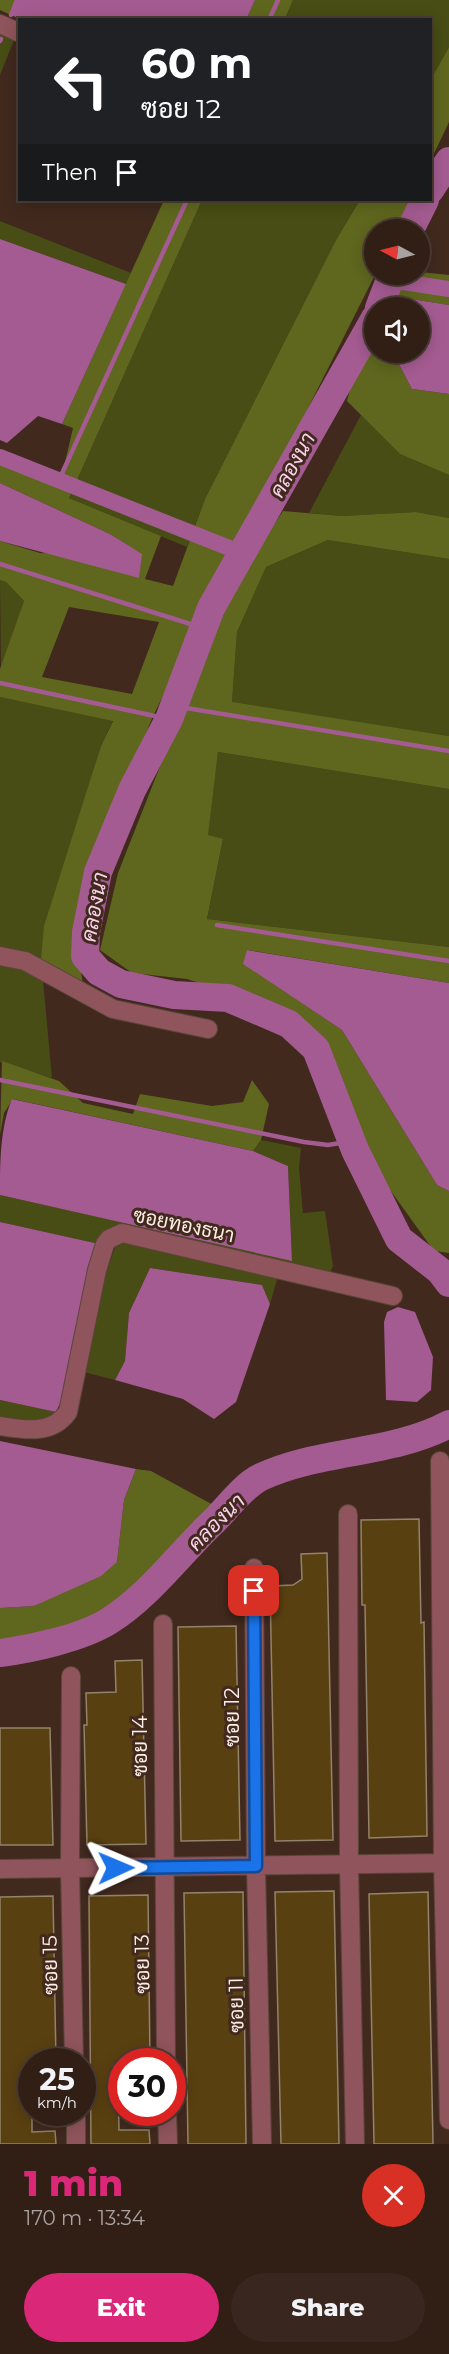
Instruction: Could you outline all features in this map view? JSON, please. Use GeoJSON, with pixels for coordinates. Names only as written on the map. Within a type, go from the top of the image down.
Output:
{"type":"FeatureCollection","features":[{"type":"Feature","properties":{"kind":"street"},"geometry":{"type":"LineString","coordinates":[[0,24],[18,32]]}},
{"type":"Feature","properties":{"kind":"street"},"geometry":{"type":"LineString","coordinates":[[0,956],[25,961],[113,1009],[208,1029]]}},
{"type":"Feature","properties":{"kind":"street","name":"ซอยทองธนา"},"geometry":{"type":"LineString","coordinates":[[0,1426],[26,1431],[41,1429],[61,1423],[68,1412],[97,1270],[109,1239],[122,1233],[393,1296]]}},
{"type":"Feature","properties":{"kind":"street"},"geometry":{"type":"LineString","coordinates":[[440,1461],[449,2120]]}},
{"type":"Feature","properties":{"kind":"street"},"geometry":{"type":"LineString","coordinates":[[348,1514],[350,1864],[355,2144]]}},
{"type":"Feature","properties":{"kind":"street","name":"ซอย 12"},"geometry":{"type":"LineString","coordinates":[[254,1568],[256,1866]]}},
{"type":"Feature","properties":{"kind":"street","name":"ซอย 14"},"geometry":{"type":"LineString","coordinates":[[163,1624],[163,1867]]}},
{"type":"Feature","properties":{"kind":"street","name":"ซอย 15"},"geometry":{"type":"LineString","coordinates":[[71,1676],[70,1868],[74,2048]]}},
{"type":"Feature","properties":{"kind":"street"},"geometry":{"type":"LineString","coordinates":[[0,1869],[446,1863]]}},
{"type":"Feature","properties":{"kind":"street","name":"ซอย 11"},"geometry":{"type":"LineString","coordinates":[[256,1866],[262,2144]]}},
{"type":"Feature","properties":{"kind":"street","name":"ซอย 13"},"geometry":{"type":"LineString","coordinates":[[163,1867],[166,2048]]}},
{"type":"Feature","properties":{"kind":"street"},"geometry":{"type":"LineString","coordinates":[[76,2126],[76,2144]]}},
{"type":"Feature","properties":{"kind":"street"},"geometry":{"type":"LineString","coordinates":[[167,2126],[168,2144]]}},
{"type":"Feature","properties":{"kind":"green space"},"geometry":{"type":"Polygon","coordinates":[[[0,0],[17,0],[11,15],[0,10],[0,0]]]}},
{"type":"Feature","properties":{"kind":"green space"},"geometry":{"type":"Polygon","coordinates":[[[255,0],[293,0],[285,18],[247,18],[255,0]]]}},
{"type":"Feature","properties":{"kind":"green space"},"geometry":{"type":"Polygon","coordinates":[[[293,0],[449,0],[449,47],[432,77],[432,18],[286,18],[293,0]]]}},
{"type":"Feature","properties":{"kind":"green space"},"geometry":{"type":"Polygon","coordinates":[[[0,32],[14,40],[0,75],[0,32]]]}},
{"type":"Feature","properties":{"kind":"green space"},"geometry":{"type":"Polygon","coordinates":[[[449,47],[449,122],[432,158],[432,77],[449,47]]]}},
{"type":"Feature","properties":{"kind":"green space"},"geometry":{"type":"Polygon","coordinates":[[[164,201],[202,201],[69,498],[161,536],[145,579],[173,586],[205,499],[336,240],[359,201],[412,201],[403,219],[364,219],[364,285],[370,285],[153,716],[84,886],[75,936],[83,984],[63,976],[41,959],[44,926],[101,746],[113,721],[0,697],[0,669],[24,601],[6,582],[0,580],[0,541],[40,553],[142,555],[110,534],[0,483],[0,452],[62,475],[73,428],[62,424],[164,201]],[[69,607],[42,677],[132,694],[159,622],[69,607]]]}},
{"type":"Feature","properties":{"kind":"green space"},"geometry":{"type":"Polygon","coordinates":[[[202,201],[359,201],[336,240],[205,499],[187,547],[69,498],[202,201]]]}},
{"type":"Feature","properties":{"kind":"green space"},"geometry":{"type":"Polygon","coordinates":[[[0,221],[131,273],[126,284],[0,239],[0,221]]]}},
{"type":"Feature","properties":{"kind":"green space"},"geometry":{"type":"Polygon","coordinates":[[[430,273],[449,275],[449,305],[430,302],[430,297],[392,296],[397,285],[430,285],[430,273]]]}},
{"type":"Feature","properties":{"kind":"green space"},"geometry":{"type":"Polygon","coordinates":[[[364,358],[364,363],[398,363],[412,389],[449,394],[449,475],[400,454],[347,401],[355,370],[364,358]]]}},
{"type":"Feature","properties":{"kind":"green space"},"geometry":{"type":"Polygon","coordinates":[[[361,415],[400,454],[449,475],[449,518],[416,512],[342,516],[309,513],[361,415]]]}},
{"type":"Feature","properties":{"kind":"green space"},"geometry":{"type":"Polygon","coordinates":[[[283,511],[342,516],[416,512],[449,518],[449,559],[328,540],[266,567],[237,632],[232,702],[449,736],[449,789],[218,752],[208,835],[223,839],[207,919],[449,947],[449,983],[248,950],[244,964],[342,1030],[437,1185],[449,1191],[449,1253],[434,1251],[380,1176],[325,1058],[271,1006],[187,979],[132,973],[100,950],[118,873],[228,594],[283,511]]]}},
{"type":"Feature","properties":{"kind":"green space"},"geometry":{"type":"Polygon","coordinates":[[[328,540],[449,559],[449,736],[232,703],[237,632],[266,567],[328,540]]]}},
{"type":"Feature","properties":{"kind":"green space"},"geometry":{"type":"Polygon","coordinates":[[[0,580],[6,582],[24,601],[1,669],[0,580]]]}},
{"type":"Feature","properties":{"kind":"green space"},"geometry":{"type":"Polygon","coordinates":[[[0,697],[113,720],[101,746],[41,959],[52,1078],[0,1062],[0,697]]]}},
{"type":"Feature","properties":{"kind":"green space"},"geometry":{"type":"Polygon","coordinates":[[[218,752],[449,789],[449,947],[207,919],[223,840],[207,835],[218,752]]]}},
{"type":"Feature","properties":{"kind":"green space"},"geometry":{"type":"Polygon","coordinates":[[[2,1061],[59,1081],[83,1103],[133,1114],[140,1094],[212,1106],[243,1102],[252,1080],[269,1104],[261,1140],[253,1151],[13,1099],[4,1113],[0,1135],[2,1061]]]}},
{"type":"Feature","properties":{"kind":"green space"},"geometry":{"type":"Polygon","coordinates":[[[261,1140],[301,1148],[299,1168],[303,1213],[325,1211],[333,1266],[324,1286],[278,1276],[270,1304],[262,1285],[150,1268],[129,1313],[125,1361],[115,1380],[84,1372],[101,1287],[115,1248],[0,1222],[0,1195],[292,1260],[288,1166],[253,1151],[261,1140]]]}},
{"type":"Feature","properties":{"kind":"green space"},"geometry":{"type":"Polygon","coordinates":[[[0,1400],[56,1412],[53,1419],[32,1424],[0,1418],[0,1400]]]}},
{"type":"Feature","properties":{"kind":"green space"},"geometry":{"type":"Polygon","coordinates":[[[136,1469],[151,1471],[215,1506],[182,1542],[100,1618],[36,1638],[0,1642],[0,1608],[34,1606],[117,1562],[124,1500],[136,1469]]]}},
{"type":"Feature","properties":{"kind":"shaded area"},"geometry":{"type":"Polygon","coordinates":[[[17,0],[255,0],[247,18],[18,18],[11,15],[17,0]]]}},
{"type":"Feature","properties":{"kind":"shaded area"},"geometry":{"type":"Polygon","coordinates":[[[0,239],[126,284],[62,424],[38,416],[7,443],[0,440],[0,239]]]}},
{"type":"Feature","properties":{"kind":"shaded area"},"geometry":{"type":"Polygon","coordinates":[[[430,302],[449,305],[449,394],[412,389],[398,363],[430,363],[430,302]]]}},
{"type":"Feature","properties":{"kind":"shaded area"},"geometry":{"type":"Polygon","coordinates":[[[0,483],[110,534],[142,554],[139,578],[0,541],[0,483]]]}},
{"type":"Feature","properties":{"kind":"shaded area"},"geometry":{"type":"Polygon","coordinates":[[[247,950],[449,983],[449,1191],[437,1185],[342,1030],[243,964],[247,950]]]}},
{"type":"Feature","properties":{"kind":"shaded area"},"geometry":{"type":"Polygon","coordinates":[[[12,1099],[253,1151],[288,1166],[292,1261],[0,1195],[3,1133],[12,1099]]]}},
{"type":"Feature","properties":{"kind":"shaded area"},"geometry":{"type":"Polygon","coordinates":[[[0,1222],[99,1244],[63,1397],[56,1412],[0,1400],[0,1222]]]}},
{"type":"Feature","properties":{"kind":"shaded area"},"geometry":{"type":"Polygon","coordinates":[[[150,1268],[262,1285],[270,1304],[236,1402],[214,1419],[183,1399],[115,1380],[125,1361],[129,1313],[150,1268]]]}},
{"type":"Feature","properties":{"kind":"shaded area"},"geometry":{"type":"Polygon","coordinates":[[[398,1307],[415,1312],[433,1357],[431,1390],[417,1402],[386,1400],[384,1322],[387,1312],[398,1307]]]}},
{"type":"Feature","properties":{"kind":"shaded area"},"geometry":{"type":"Polygon","coordinates":[[[0,1441],[136,1469],[124,1500],[117,1562],[101,1576],[34,1606],[0,1608],[0,1441]]]}},
{"type":"Feature","properties":{"kind":"building"},"geometry":{"type":"Polygon","coordinates":[[[419,1519],[421,1623],[424,1622],[427,1836],[369,1838],[365,1605],[362,1605],[361,1520],[419,1519]]]}},
{"type":"Feature","properties":{"kind":"building"},"geometry":{"type":"Polygon","coordinates":[[[327,1553],[333,1840],[275,1841],[270,1586],[293,1585],[302,1579],[301,1554],[327,1553]]]}},
{"type":"Feature","properties":{"kind":"building"},"geometry":{"type":"Polygon","coordinates":[[[236,1626],[240,1840],[181,1841],[178,1627],[236,1626]]]}},
{"type":"Feature","properties":{"kind":"building"},"geometry":{"type":"Polygon","coordinates":[[[142,1660],[146,1844],[87,1845],[84,1725],[87,1725],[86,1693],[116,1692],[115,1661],[142,1660]]]}},
{"type":"Feature","properties":{"kind":"building"},"geometry":{"type":"Polygon","coordinates":[[[0,1728],[50,1728],[53,1845],[0,1845],[0,1728]]]}},
{"type":"Feature","properties":{"kind":"building"},"geometry":{"type":"Polygon","coordinates":[[[334,1891],[339,2144],[281,2144],[275,1892],[334,1891]]]}},
{"type":"Feature","properties":{"kind":"building"},"geometry":{"type":"Polygon","coordinates":[[[243,1892],[246,2144],[188,2144],[184,1893],[243,1892]]]}},
{"type":"Feature","properties":{"kind":"building"},"geometry":{"type":"Polygon","coordinates":[[[428,1892],[433,2144],[374,2144],[369,1894],[428,1892]]]}},
{"type":"Feature","properties":{"kind":"building"},"geometry":{"type":"Polygon","coordinates":[[[148,1895],[150,2048],[108,2048],[108,2126],[119,2126],[119,2130],[149,2130],[150,2144],[91,2144],[91,2126],[96,2126],[96,2048],[90,2048],[89,1896],[148,1895]]]}},
{"type":"Feature","properties":{"kind":"building"},"geometry":{"type":"Polygon","coordinates":[[[53,1896],[56,2048],[18,2048],[18,2126],[32,2126],[32,2132],[55,2131],[56,2144],[0,2144],[0,1897],[53,1896]]]}},
{"type":"Feature","properties":{"kind":"waterway"},"geometry":{"type":"LineString","coordinates":[[11,15],[17,0]]}},
{"type":"Feature","properties":{"kind":"waterway"},"geometry":{"type":"LineString","coordinates":[[270,18],[278,0]]}},
{"type":"Feature","properties":{"kind":"waterway","name":"คลองนา"},"geometry":{"type":"LineString","coordinates":[[432,187],[449,161]]}},
{"type":"Feature","properties":{"kind":"waterway"},"geometry":{"type":"LineString","coordinates":[[59,480],[187,201]]}},
{"type":"Feature","properties":{"kind":"waterway","name":"คลองนา"},"geometry":{"type":"LineString","coordinates":[[416,219],[424,201]]}},
{"type":"Feature","properties":{"kind":"waterway","name":"คลองนา"},"geometry":{"type":"LineString","coordinates":[[383,297],[388,285]]}},
{"type":"Feature","properties":{"kind":"waterway"},"geometry":{"type":"LineString","coordinates":[[423,285],[449,289]]}},
{"type":"Feature","properties":{"kind":"waterway","name":"คลองนา"},"geometry":{"type":"LineString","coordinates":[[364,337],[211,608],[169,719],[132,790],[98,872],[86,932],[85,956],[99,972],[121,984],[174,995],[228,998],[289,1024],[316,1049],[355,1150],[399,1239],[440,1271],[449,1283]]}},
{"type":"Feature","properties":{"kind":"waterway"},"geometry":{"type":"LineString","coordinates":[[0,457],[242,553]]}},
{"type":"Feature","properties":{"kind":"waterway"},"geometry":{"type":"LineString","coordinates":[[0,564],[203,628]]}},
{"type":"Feature","properties":{"kind":"waterway"},"geometry":{"type":"LineString","coordinates":[[0,683],[169,719]]}},
{"type":"Feature","properties":{"kind":"waterway"},"geometry":{"type":"LineString","coordinates":[[174,706],[449,751]]}},
{"type":"Feature","properties":{"kind":"waterway"},"geometry":{"type":"LineString","coordinates":[[217,925],[449,961]]}},
{"type":"Feature","properties":{"kind":"waterway"},"geometry":{"type":"LineString","coordinates":[[0,1080],[304,1142],[328,1145],[352,1141]]}},
{"type":"Feature","properties":{"kind":"waterway","name":"คลองนา"},"geometry":{"type":"LineString","coordinates":[[0,1653],[71,1638],[98,1627],[124,1611],[151,1587],[242,1491],[261,1477],[308,1461],[404,1441],[449,1424]]}},
{"type":"Feature","properties":{"kind":"route"},"geometry":{"type":"LineString","coordinates":[[116,1868],[256,1866],[254,1591]]}}]}
